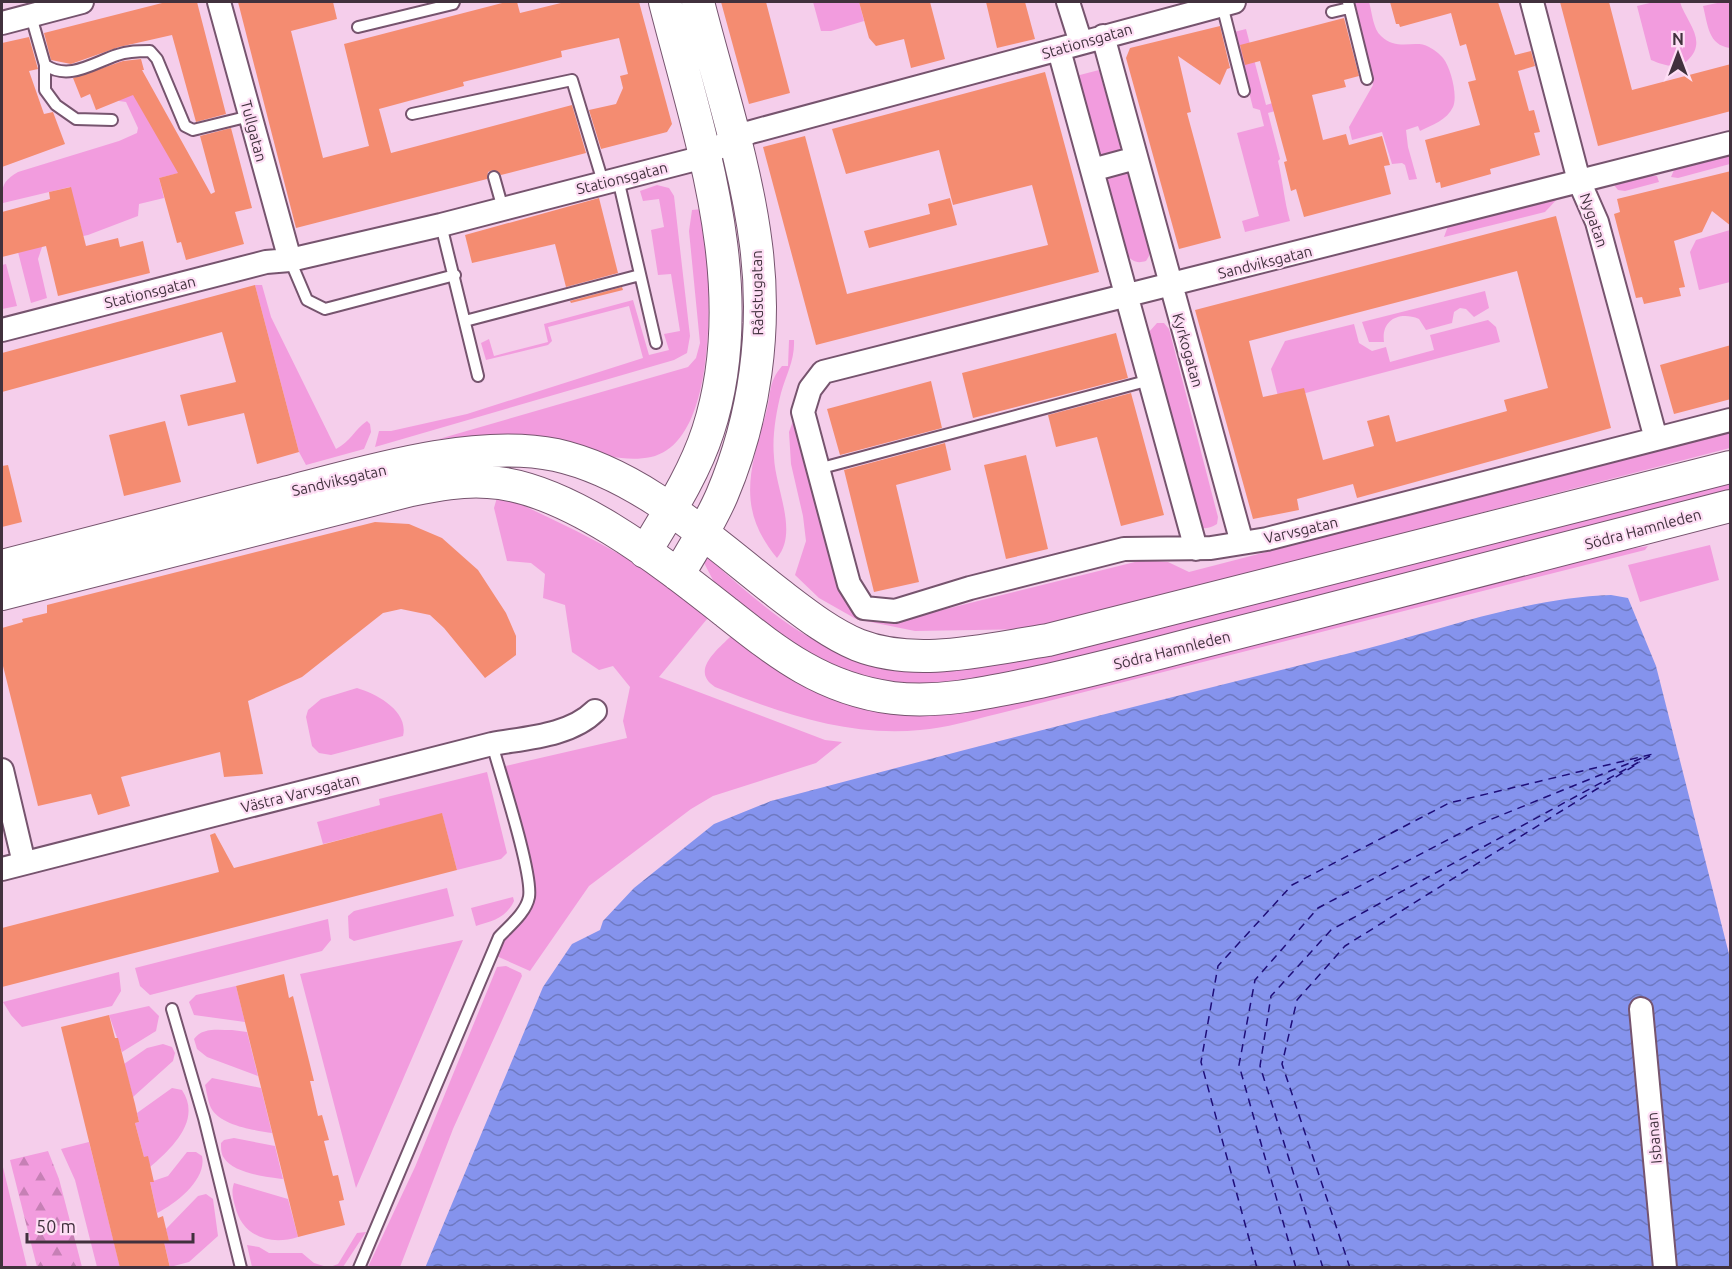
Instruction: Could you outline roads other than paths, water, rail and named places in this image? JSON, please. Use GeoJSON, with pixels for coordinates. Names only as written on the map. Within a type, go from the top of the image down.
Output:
{"type":"FeatureCollection","features":[{"type":"Feature","properties":{"kind":"main road","name":"Rådstugatan"},"geometry":{"type":"LineString","coordinates":[[645,552],[691,475],[708,430],[718,390],[726,310],[724,267],[704,157],[665,2]]}},
{"type":"Feature","properties":{"kind":"main road","name":"Rådstugatan"},"geometry":{"type":"LineString","coordinates":[[678,575],[721,497],[746,423],[758,356],[759,311],[756,246],[733,138],[698,2]]}},
{"type":"Feature","properties":{"kind":"main road","name":"Sandviksgatan"},"geometry":{"type":"LineString","coordinates":[[2,566],[342,478],[453,454],[493,451],[536,452],[580,462],[625,480],[670,511]]}},
{"type":"Feature","properties":{"kind":"main road"},"geometry":{"type":"LineString","coordinates":[[670,511],[811,618],[860,646],[900,654],[967,652],[1048,640],[1731,467]]}},
{"type":"Feature","properties":{"kind":"main road","name":"Sandviksgatan"},"geometry":{"type":"LineString","coordinates":[[2,594],[411,490],[468,482],[502,483],[538,493],[586,516],[645,552]]}},
{"type":"Feature","properties":{"kind":"main road","name":"Södra Hamnleden"},"geometry":{"type":"LineString","coordinates":[[645,552],[678,575],[779,655],[830,683],[889,697],[938,700],[985,693],[1098,668],[1731,506]]}},
{"type":"Feature","properties":{"kind":"street"},"geometry":{"type":"LineString","coordinates":[[2,23],[82,2]]}},
{"type":"Feature","properties":{"kind":"street","name":"Tullgatan"},"geometry":{"type":"LineString","coordinates":[[219,2],[290,260]]}},
{"type":"Feature","properties":{"kind":"street"},"geometry":{"type":"LineString","coordinates":[[1068,2],[1081,43]]}},
{"type":"Feature","properties":{"kind":"street","name":"Nygatan"},"geometry":{"type":"LineString","coordinates":[[1532,2],[1579,181],[1597,222],[1656,439]]}},
{"type":"Feature","properties":{"kind":"street","name":"Stationsgatan"},"geometry":{"type":"LineString","coordinates":[[2,330],[266,262],[290,260],[441,225],[704,157],[733,138],[1228,3]]}},
{"type":"Feature","properties":{"kind":"street","name":"Kyrkogatan"},"geometry":{"type":"LineString","coordinates":[[1103,36],[1242,543]]}},
{"type":"Feature","properties":{"kind":"street"},"geometry":{"type":"LineString","coordinates":[[1059,50],[1196,549]]}},
{"type":"Feature","properties":{"kind":"street","name":"Sandviksgatan"},"geometry":{"type":"LineString","coordinates":[[817,469],[803,412],[809,392],[824,372],[1731,143]]}},
{"type":"Feature","properties":{"kind":"street"},"geometry":{"type":"LineString","coordinates":[[1092,170],[1136,158]]}},
{"type":"Feature","properties":{"kind":"street","name":"Varvsgatan"},"geometry":{"type":"LineString","coordinates":[[817,469],[849,584],[864,608],[895,610],[970,588],[1124,549],[1196,549],[1267,539],[1731,420]]}},
{"type":"Feature","properties":{"kind":"street","name":"Västra Varvsgatan"},"geometry":{"type":"LineString","coordinates":[[2,869],[492,744],[576,726],[595,711]]}},
{"type":"Feature","properties":{"kind":"street"},"geometry":{"type":"LineString","coordinates":[[2,770],[24,863]]}},
{"type":"Feature","properties":{"kind":"street","name":"Isbanan"},"geometry":{"type":"LineString","coordinates":[[1641,1009],[1665,1268]]}},
{"type":"Feature","properties":{"kind":"lane"},"geometry":{"type":"LineString","coordinates":[[358,27],[454,2]]}},
{"type":"Feature","properties":{"kind":"lane"},"geometry":{"type":"LineString","coordinates":[[1228,3],[1244,91]]}},
{"type":"Feature","properties":{"kind":"lane"},"geometry":{"type":"LineString","coordinates":[[1332,12],[1349,5],[1367,79]]}},
{"type":"Feature","properties":{"kind":"lane"},"geometry":{"type":"LineString","coordinates":[[31,16],[45,65],[45,90],[56,105],[76,119],[112,120]]}},
{"type":"Feature","properties":{"kind":"lane"},"geometry":{"type":"LineString","coordinates":[[45,65],[54,71],[65,72],[84,69],[119,54],[150,51],[158,59],[185,126],[193,130],[250,116]]}},
{"type":"Feature","properties":{"kind":"lane"},"geometry":{"type":"LineString","coordinates":[[412,114],[572,80],[610,180],[640,275],[656,343]]}},
{"type":"Feature","properties":{"kind":"lane"},"geometry":{"type":"LineString","coordinates":[[494,177],[503,209]]}},
{"type":"Feature","properties":{"kind":"lane"},"geometry":{"type":"LineString","coordinates":[[441,225],[478,376]]}},
{"type":"Feature","properties":{"kind":"lane"},"geometry":{"type":"LineString","coordinates":[[290,260],[307,300],[325,309],[455,275]]}},
{"type":"Feature","properties":{"kind":"lane"},"geometry":{"type":"LineString","coordinates":[[465,321],[640,275]]}},
{"type":"Feature","properties":{"kind":"lane"},"geometry":{"type":"LineString","coordinates":[[817,469],[1150,380]]}},
{"type":"Feature","properties":{"kind":"lane"},"geometry":{"type":"LineString","coordinates":[[358,1268],[499,937],[520,914],[529,899],[525,864],[492,744]]}},
{"type":"Feature","properties":{"kind":"lane"},"geometry":{"type":"LineString","coordinates":[[172,1009],[204,1119],[241,1268]]}},
{"type":"Feature","properties":{"kind":"water"},"geometry":{"type":"Polygon","coordinates":[[[1611,595],[1628,598],[1656,666],[1730,958],[1730,1267],[425,1268],[543,987],[572,944],[600,930],[603,921],[634,888],[714,824],[771,801],[1379,646],[1511,609],[1611,595]]]}}]}
